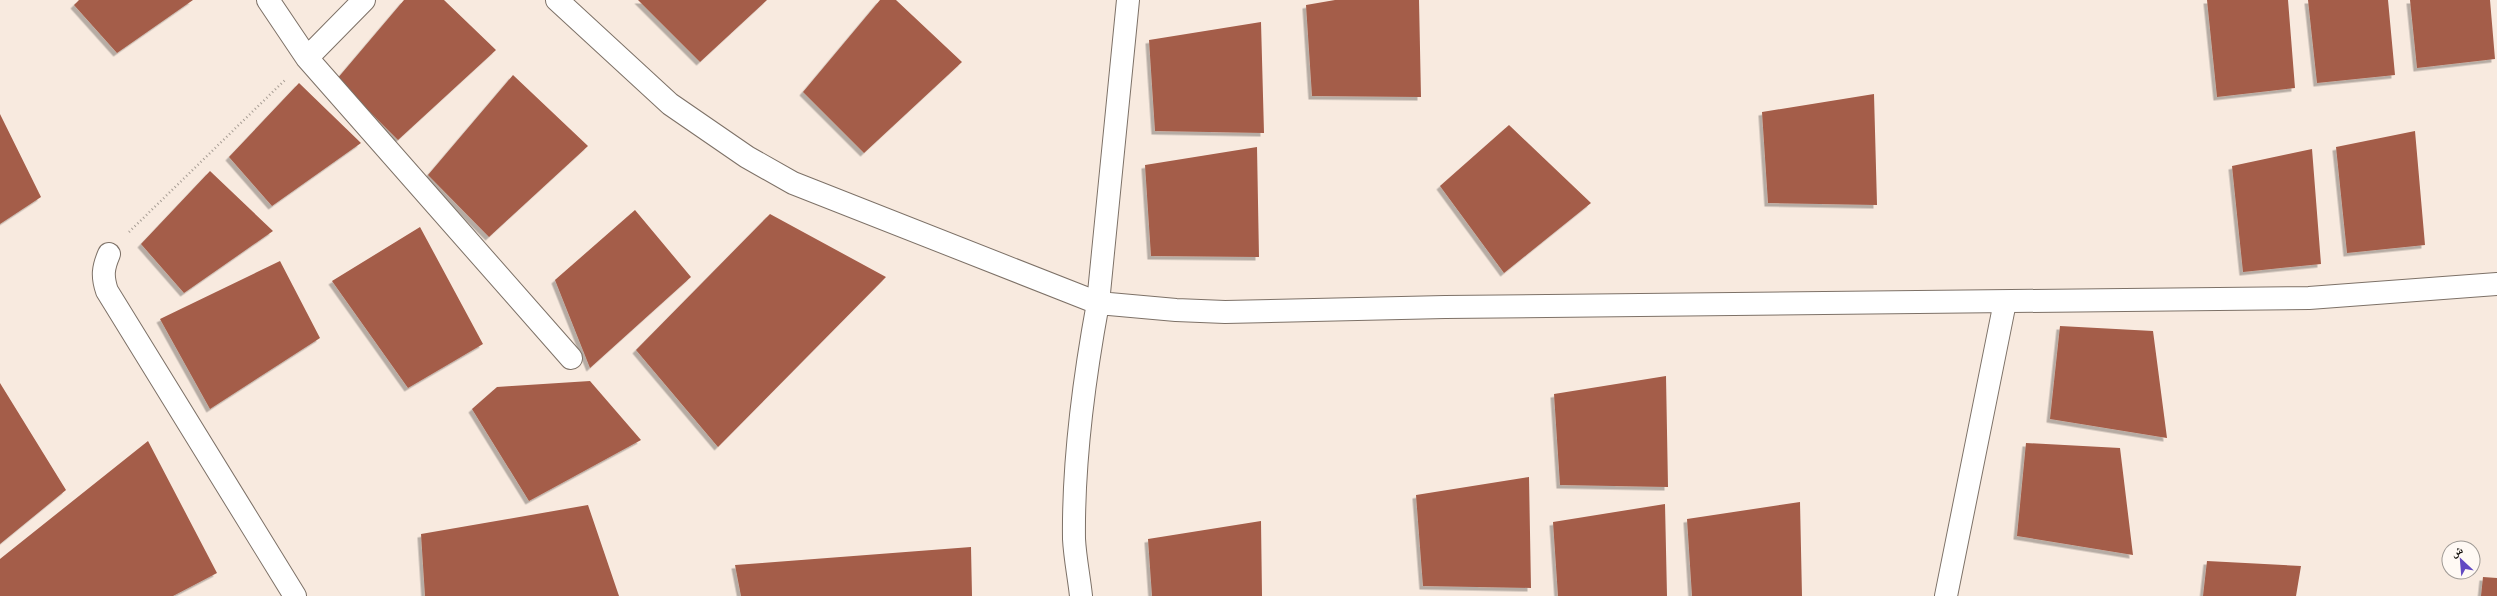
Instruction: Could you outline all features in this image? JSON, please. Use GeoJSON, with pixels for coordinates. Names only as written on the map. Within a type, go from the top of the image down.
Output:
{"type":"FeatureCollection","features":[{"type":"Feature","properties":{"kind":"street"},"geometry":{"type":"LineString","coordinates":[[268,0],[307,58],[571,358]]}},
{"type":"Feature","properties":{"kind":"street"},"geometry":{"type":"LineString","coordinates":[[307,58],[364,0]]}},
{"type":"Feature","properties":{"kind":"street"},"geometry":{"type":"LineString","coordinates":[[557,0],[670,104],[747,157],[793,184],[1098,303],[1225,312],[1445,307],[2309,298],[2497,284]]}},
{"type":"Feature","properties":{"kind":"street"},"geometry":{"type":"LineString","coordinates":[[1081,596],[1074,540],[1077,470],[1090,348],[1098,303],[1128,0]]}},
{"type":"Feature","properties":{"kind":"street"},"geometry":{"type":"LineString","coordinates":[[109,254],[104,267],[103,277],[107,291],[295,596]]}},
{"type":"Feature","properties":{"kind":"street"},"geometry":{"type":"LineString","coordinates":[[1946,596],[2005,302]]}},
{"type":"Feature","properties":{"kind":"path"},"geometry":{"type":"LineString","coordinates":[[109,254],[307,58]]}},
{"type":"Feature","properties":{"kind":"building"},"geometry":{"type":"Polygon","coordinates":[[[79,0],[193,0],[117,53],[74,5],[79,0]]]}},
{"type":"Feature","properties":{"kind":"building"},"geometry":{"type":"Polygon","coordinates":[[[404,0],[444,0],[496,50],[398,140],[337,79],[404,0]]]}},
{"type":"Feature","properties":{"kind":"building"},"geometry":{"type":"Polygon","coordinates":[[[638,0],[767,0],[700,62],[638,0]]]}},
{"type":"Feature","properties":{"kind":"building"},"geometry":{"type":"Polygon","coordinates":[[[880,0],[896,0],[962,62],[864,153],[803,92],[880,0]]]}},
{"type":"Feature","properties":{"kind":"building"},"geometry":{"type":"Polygon","coordinates":[[[1335,0],[1419,0],[1421,97],[1312,96],[1306,5],[1335,0]]]}},
{"type":"Feature","properties":{"kind":"building"},"geometry":{"type":"Polygon","coordinates":[[[2207,0],[2288,0],[2295,88],[2217,97],[2207,0]]]}},
{"type":"Feature","properties":{"kind":"building"},"geometry":{"type":"Polygon","coordinates":[[[2308,0],[2388,0],[2395,75],[2317,83],[2308,0]]]}},
{"type":"Feature","properties":{"kind":"building"},"geometry":{"type":"Polygon","coordinates":[[[2410,0],[2490,0],[2495,59],[2417,68],[2410,0]]]}},
{"type":"Feature","properties":{"kind":"building"},"geometry":{"type":"Polygon","coordinates":[[[1261,22],[1264,133],[1155,131],[1149,40],[1261,22]]]}},
{"type":"Feature","properties":{"kind":"building"},"geometry":{"type":"Polygon","coordinates":[[[513,75],[588,146],[489,237],[428,175],[513,75]]]}},
{"type":"Feature","properties":{"kind":"building"},"geometry":{"type":"Polygon","coordinates":[[[299,83],[361,143],[272,206],[229,157],[299,83]]]}},
{"type":"Feature","properties":{"kind":"building"},"geometry":{"type":"Polygon","coordinates":[[[1874,94],[1877,205],[1768,203],[1762,112],[1874,94]]]}},
{"type":"Feature","properties":{"kind":"building"},"geometry":{"type":"Polygon","coordinates":[[[0,114],[41,197],[0,224],[0,114]]]}},
{"type":"Feature","properties":{"kind":"building"},"geometry":{"type":"Polygon","coordinates":[[[1509,125],[1591,203],[1504,273],[1440,186],[1509,125]]]}},
{"type":"Feature","properties":{"kind":"building"},"geometry":{"type":"Polygon","coordinates":[[[2415,131],[2425,245],[2347,253],[2336,147],[2415,131]]]}},
{"type":"Feature","properties":{"kind":"building"},"geometry":{"type":"Polygon","coordinates":[[[1257,147],[1259,257],[1151,256],[1145,165],[1257,147]]]}},
{"type":"Feature","properties":{"kind":"building"},"geometry":{"type":"Polygon","coordinates":[[[2312,149],[2321,264],[2243,272],[2232,166],[2312,149]]]}},
{"type":"Feature","properties":{"kind":"building"},"geometry":{"type":"Polygon","coordinates":[[[210,171],[273,231],[184,293],[141,244],[210,171]]]}},
{"type":"Feature","properties":{"kind":"building"},"geometry":{"type":"Polygon","coordinates":[[[635,210],[691,277],[590,368],[555,280],[635,210]]]}},
{"type":"Feature","properties":{"kind":"building"},"geometry":{"type":"Polygon","coordinates":[[[770,214],[886,277],[718,447],[636,350],[770,214]]]}},
{"type":"Feature","properties":{"kind":"building"},"geometry":{"type":"Polygon","coordinates":[[[420,227],[483,344],[408,388],[332,281],[420,227]]]}},
{"type":"Feature","properties":{"kind":"building"},"geometry":{"type":"Polygon","coordinates":[[[280,261],[320,338],[210,409],[160,319],[280,261]]]}},
{"type":"Feature","properties":{"kind":"building"},"geometry":{"type":"Polygon","coordinates":[[[2060,326],[2153,331],[2167,438],[2050,419],[2060,326]]]}},
{"type":"Feature","properties":{"kind":"building"},"geometry":{"type":"Polygon","coordinates":[[[1666,376],[1668,487],[1560,485],[1554,394],[1666,376]]]}},
{"type":"Feature","properties":{"kind":"building"},"geometry":{"type":"Polygon","coordinates":[[[590,381],[641,440],[529,501],[472,409],[497,387],[590,381]]]}},
{"type":"Feature","properties":{"kind":"building"},"geometry":{"type":"Polygon","coordinates":[[[0,383],[66,490],[0,544],[0,383]]]}},
{"type":"Feature","properties":{"kind":"building"},"geometry":{"type":"Polygon","coordinates":[[[148,441],[217,573],[173,596],[0,596],[0,559],[148,441]]]}},
{"type":"Feature","properties":{"kind":"building"},"geometry":{"type":"Polygon","coordinates":[[[2026,443],[2120,448],[2133,555],[2017,536],[2026,443]]]}},
{"type":"Feature","properties":{"kind":"building"},"geometry":{"type":"Polygon","coordinates":[[[1529,477],[1531,588],[1423,586],[1416,495],[1529,477]]]}},
{"type":"Feature","properties":{"kind":"building"},"geometry":{"type":"Polygon","coordinates":[[[1800,502],[1802,596],[1692,596],[1687,519],[1800,502]]]}},
{"type":"Feature","properties":{"kind":"building"},"geometry":{"type":"Polygon","coordinates":[[[1665,504],[1667,596],[1558,596],[1553,522],[1665,504]]]}},
{"type":"Feature","properties":{"kind":"building"},"geometry":{"type":"Polygon","coordinates":[[[588,505],[619,596],[425,596],[421,534],[588,505]]]}},
{"type":"Feature","properties":{"kind":"building"},"geometry":{"type":"Polygon","coordinates":[[[1261,521],[1262,596],[1152,596],[1148,539],[1261,521]]]}},
{"type":"Feature","properties":{"kind":"building"},"geometry":{"type":"Polygon","coordinates":[[[971,547],[972,596],[741,596],[735,565],[971,547]]]}},
{"type":"Feature","properties":{"kind":"building"},"geometry":{"type":"Polygon","coordinates":[[[2207,561],[2301,566],[2296,596],[2203,596],[2207,561]]]}},
{"type":"Feature","properties":{"kind":"building"},"geometry":{"type":"Polygon","coordinates":[[[2483,577],[2497,578],[2497,596],[2481,596],[2483,577]]]}}]}
